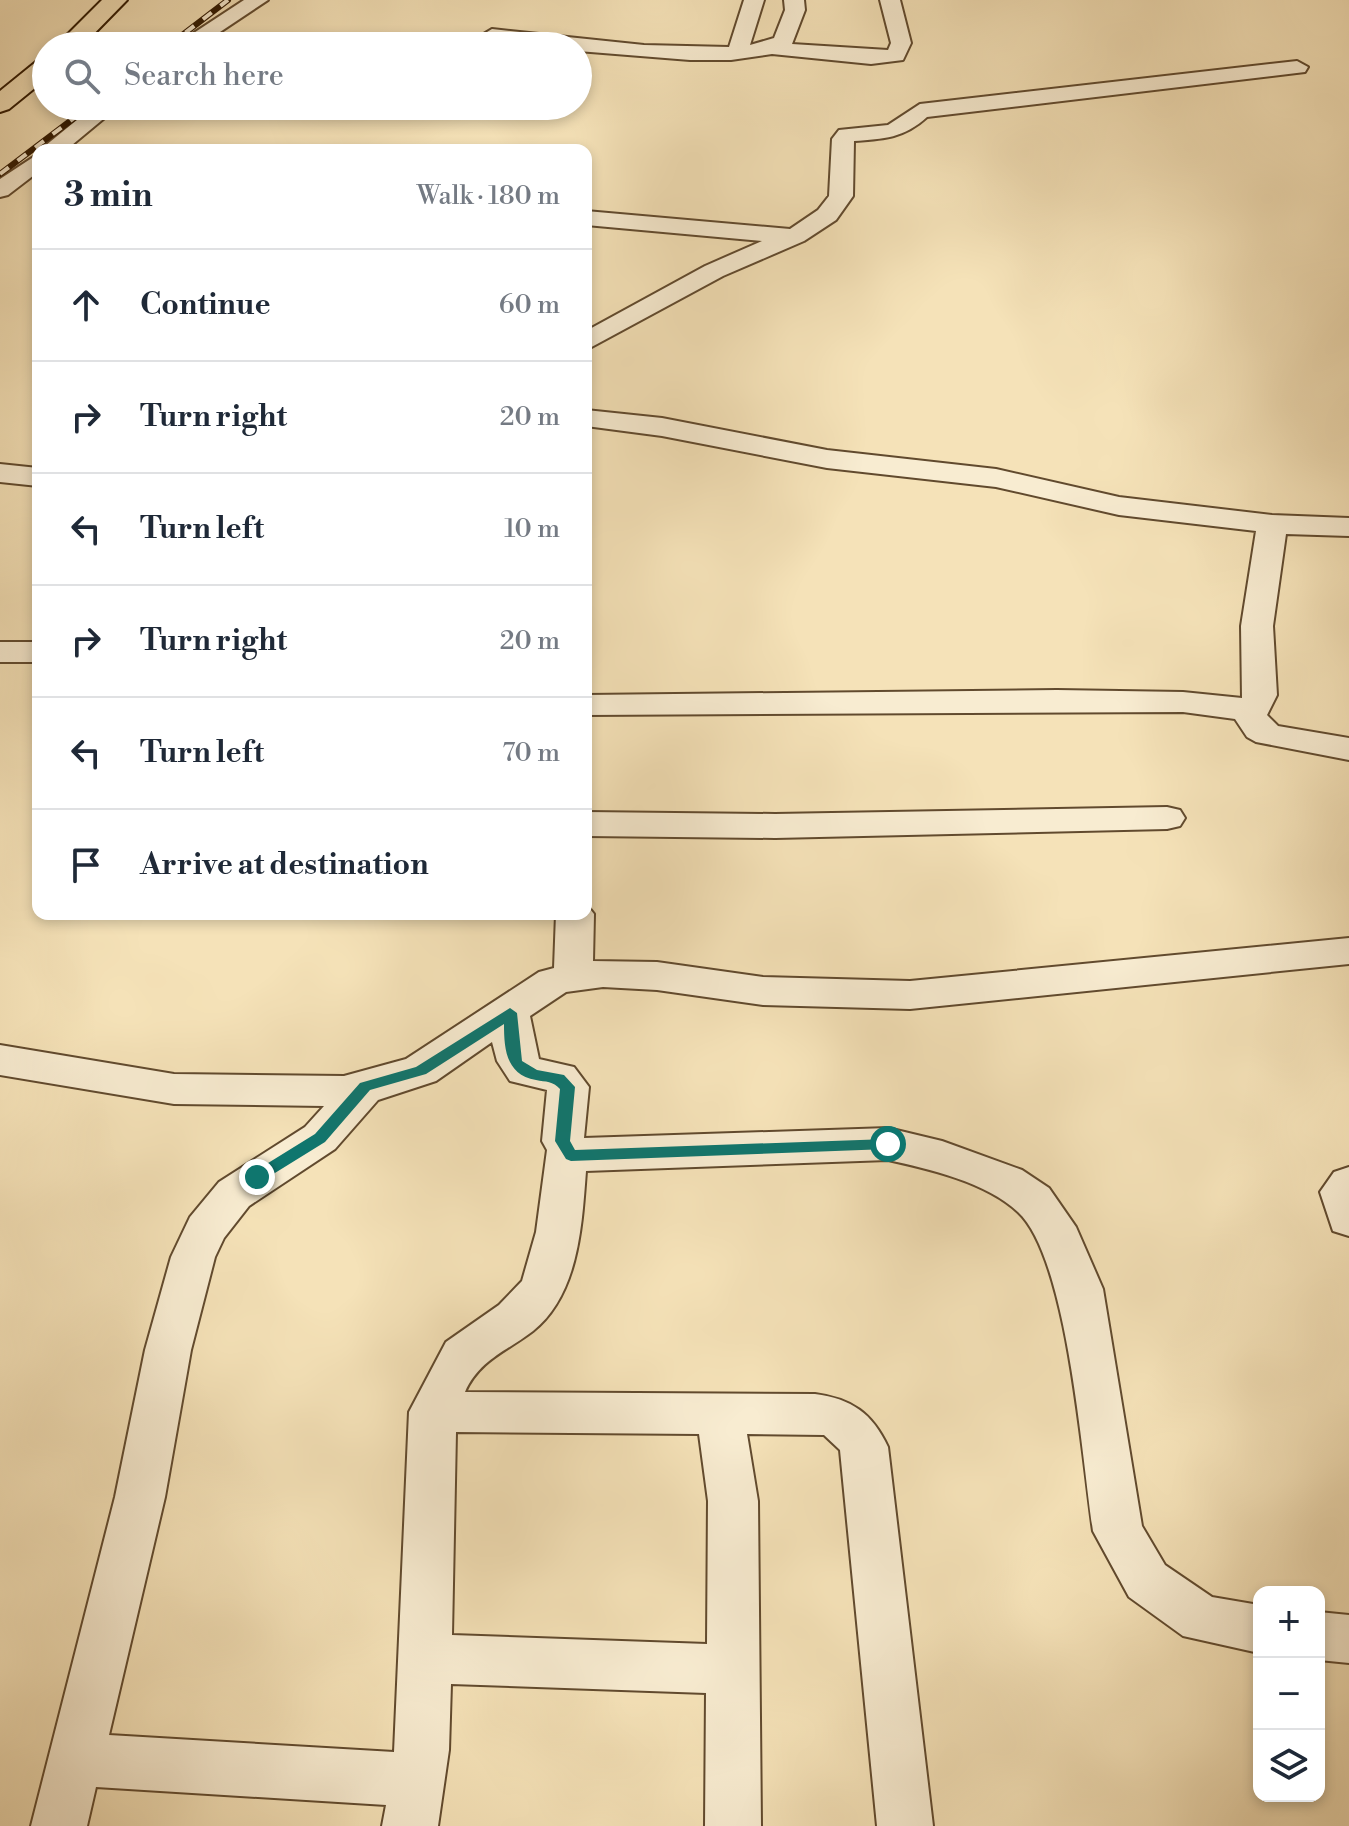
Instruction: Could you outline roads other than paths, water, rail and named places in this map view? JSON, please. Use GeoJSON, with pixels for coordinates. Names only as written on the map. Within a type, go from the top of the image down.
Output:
{"type":"FeatureCollection","features":[{"type":"Feature","properties":{"kind":"main road"},"geometry":{"type":"LineString","coordinates":[[82,32],[115,0]]}},
{"type":"Feature","properties":{"kind":"main road"},"geometry":{"type":"LineString","coordinates":[[0,104],[32,78]]}},
{"type":"Feature","properties":{"kind":"street"},"geometry":{"type":"LineString","coordinates":[[207,32],[258,0]]}},
{"type":"Feature","properties":{"kind":"street"},"geometry":{"type":"LineString","coordinates":[[738,51],[754,0]]}},
{"type":"Feature","properties":{"kind":"street"},"geometry":{"type":"LineString","coordinates":[[774,48],[783,42],[795,10],[794,0]]}},
{"type":"Feature","properties":{"kind":"street"},"geometry":{"type":"LineString","coordinates":[[592,46],[682,55],[774,48],[871,58],[896,56],[901,43],[890,0]]}},
{"type":"Feature","properties":{"kind":"street"},"geometry":{"type":"LineString","coordinates":[[592,339],[714,271],[795,236],[827,215],[841,196],[843,139],[847,135],[892,131],[904,126],[920,111],[1297,67]]}},
{"type":"Feature","properties":{"kind":"street"},"geometry":{"type":"LineString","coordinates":[[60,144],[90,120]]}},
{"type":"Feature","properties":{"kind":"street"},"geometry":{"type":"LineString","coordinates":[[0,190],[32,166]]}},
{"type":"Feature","properties":{"kind":"street"},"geometry":{"type":"LineString","coordinates":[[592,219],[795,236]]}},
{"type":"Feature","properties":{"kind":"street"},"geometry":{"type":"LineString","coordinates":[[592,419],[662,427],[827,459],[996,478],[1119,506],[1272,524],[1349,527]]}},
{"type":"Feature","properties":{"kind":"street"},"geometry":{"type":"LineString","coordinates":[[0,473],[32,476]]}},
{"type":"Feature","properties":{"kind":"street"},"geometry":{"type":"LineString","coordinates":[[592,705],[1071,700],[1183,702],[1246,710],[1255,708],[1260,695],[1257,626],[1272,524]]}},
{"type":"Feature","properties":{"kind":"street"},"geometry":{"type":"LineString","coordinates":[[0,652],[32,652]]}},
{"type":"Feature","properties":{"kind":"street"},"geometry":{"type":"LineString","coordinates":[[1246,710],[1259,730],[1268,735],[1289,742],[1349,749]]}},
{"type":"Feature","properties":{"kind":"street"},"geometry":{"type":"LineString","coordinates":[[592,824],[775,826],[1167,818]]}},
{"type":"Feature","properties":{"kind":"street"},"geometry":{"type":"LineString","coordinates":[[573,975],[575,920]]}},
{"type":"Feature","properties":{"kind":"street"},"geometry":{"type":"LineString","coordinates":[[0,1060],[174,1089],[344,1091],[421,1070],[553,982],[573,975],[624,973],[774,993],[888,995],[1052,985],[1349,951]]}},
{"type":"Feature","properties":{"kind":"street"},"geometry":{"type":"LineString","coordinates":[[75,1759],[414,1803],[422,1750],[433,1412],[453,1368],[469,1349],[514,1320],[530,1305],[543,1285],[553,1252],[567,1152],[563,1141],[568,1087],[559,1078],[533,1075],[516,1064],[511,1049],[510,1013]]}},
{"type":"Feature","properties":{"kind":"street"},"geometry":{"type":"LineString","coordinates":[[59,1826],[140,1497],[168,1350],[193,1257],[206,1229],[234,1194],[320,1138],[365,1087]]}},
{"type":"Feature","properties":{"kind":"street"},"geometry":{"type":"LineString","coordinates":[[567,1152],[579,1158],[888,1144],[927,1152],[1007,1182],[1034,1200],[1054,1227],[1080,1289],[1118,1531],[1147,1581],[1201,1619],[1253,1628]]}},
{"type":"Feature","properties":{"kind":"street"},"geometry":{"type":"LineString","coordinates":[[1349,1184],[1342,1192],[1349,1219]]}},
{"type":"Feature","properties":{"kind":"street"},"geometry":{"type":"LineString","coordinates":[[433,1412],[833,1416],[846,1422],[857,1432],[864,1447],[905,1826]]}},
{"type":"Feature","properties":{"kind":"street"},"geometry":{"type":"LineString","coordinates":[[720,1415],[733,1501],[733,1826]]}},
{"type":"Feature","properties":{"kind":"street"},"geometry":{"type":"LineString","coordinates":[[1325,1637],[1349,1639]]}},
{"type":"Feature","properties":{"kind":"street"},"geometry":{"type":"LineString","coordinates":[[424,1659],[732,1669]]}},
{"type":"Feature","properties":{"kind":"railway"},"geometry":{"type":"LineString","coordinates":[[186,32],[228,0]]}},
{"type":"Feature","properties":{"kind":"railway"},"geometry":{"type":"LineString","coordinates":[[40,144],[71,120]]}},
{"type":"Feature","properties":{"kind":"railway"},"geometry":{"type":"LineString","coordinates":[[0,174],[32,150]]}}]}
